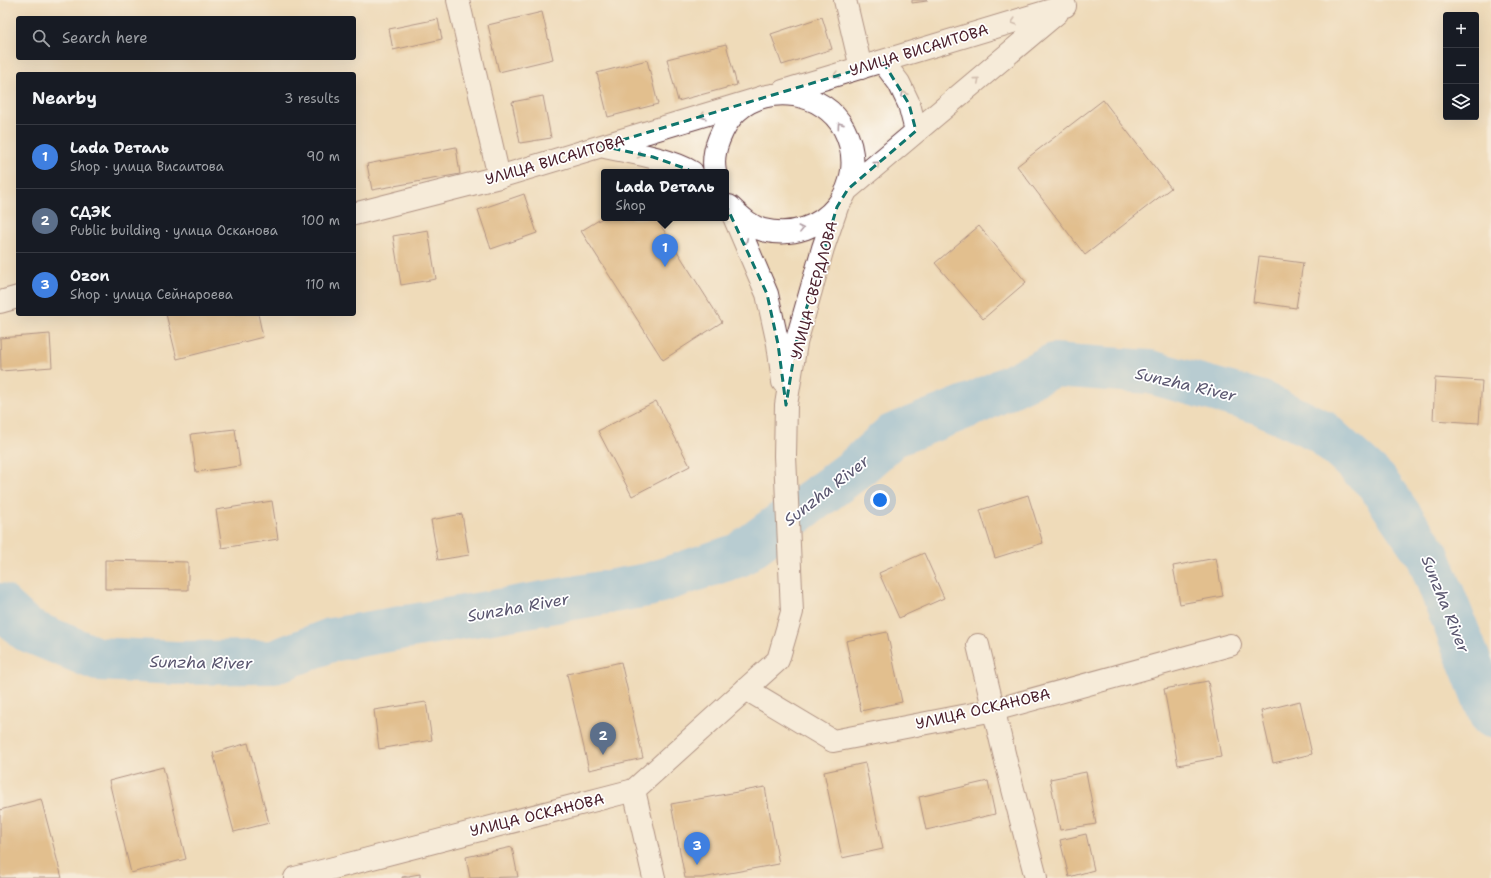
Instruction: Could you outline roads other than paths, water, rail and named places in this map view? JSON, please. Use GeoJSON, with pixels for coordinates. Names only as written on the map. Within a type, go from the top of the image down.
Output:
{"type":"FeatureCollection","features":[{"type":"Feature","properties":{"kind":"street"},"geometry":{"type":"LineString","coordinates":[[458,0],[499,177]]}},
{"type":"Feature","properties":{"kind":"street"},"geometry":{"type":"LineString","coordinates":[[845,0],[861,68]]}},
{"type":"Feature","properties":{"kind":"street"},"geometry":{"type":"LineString","coordinates":[[729,206],[744,220],[762,229],[782,233],[803,230],[822,221],[842,198],[916,131],[1070,3]]}},
{"type":"Feature","properties":{"kind":"street","name":"УЛИЦА ВИСАИТОВА"},"geometry":{"type":"LineString","coordinates":[[356,213],[499,177],[883,62],[1070,3]]}},
{"type":"Feature","properties":{"kind":"street"},"geometry":{"type":"LineString","coordinates":[[883,62],[899,83],[909,104],[916,131]]}},
{"type":"Feature","properties":{"kind":"street","name":"УЛИЦА СВЕРДЛОВА"},"geometry":{"type":"LineString","coordinates":[[764,97],[794,94],[814,100],[831,112],[844,128],[851,148],[853,169],[823,248],[796,343],[786,405],[785,456],[792,612]]}},
{"type":"Feature","properties":{"kind":"street"},"geometry":{"type":"LineString","coordinates":[[715,169],[716,147],[724,128],[736,111],[764,97]]}},
{"type":"Feature","properties":{"kind":"street"},"geometry":{"type":"LineString","coordinates":[[602,146],[653,157],[687,169]]}},
{"type":"Feature","properties":{"kind":"street"},"geometry":{"type":"LineString","coordinates":[[729,208],[767,294],[778,344],[786,405]]}},
{"type":"Feature","properties":{"kind":"street"},"geometry":{"type":"LineString","coordinates":[[0,302],[16,298]]}},
{"type":"Feature","properties":{"kind":"street","name":"УЛИЦА ОСКАНОВА"},"geometry":{"type":"LineString","coordinates":[[295,878],[634,790],[778,660],[792,612]]}},
{"type":"Feature","properties":{"kind":"street"},"geometry":{"type":"LineString","coordinates":[[978,645],[1036,878]]}},
{"type":"Feature","properties":{"kind":"street","name":"УЛИЦА ОСКАНОВА"},"geometry":{"type":"LineString","coordinates":[[746,689],[833,741],[994,710],[1230,645]]}},
{"type":"Feature","properties":{"kind":"street"},"geometry":{"type":"LineString","coordinates":[[634,790],[654,878]]}},
{"type":"Feature","properties":{"kind":"waterway","name":"Sunzha River"},"geometry":{"type":"LineString","coordinates":[[0,605],[27,630],[97,659],[176,663],[274,662],[331,640],[648,585],[739,555],[854,470],[892,436],[976,403],[1054,365],[1150,372],[1259,402],[1321,431],[1376,481],[1428,556],[1491,716]]}},
{"type":"Feature","properties":{"kind":"place","name":"Lada Dеталь"},"geometry":{"type":"Point","coordinates":[665,267]}},
{"type":"Feature","properties":{"kind":"place","name":"СДЭК"},"geometry":{"type":"Point","coordinates":[603,755]}},
{"type":"Feature","properties":{"kind":"place","name":"Ozon"},"geometry":{"type":"Point","coordinates":[697,865]}}]}
